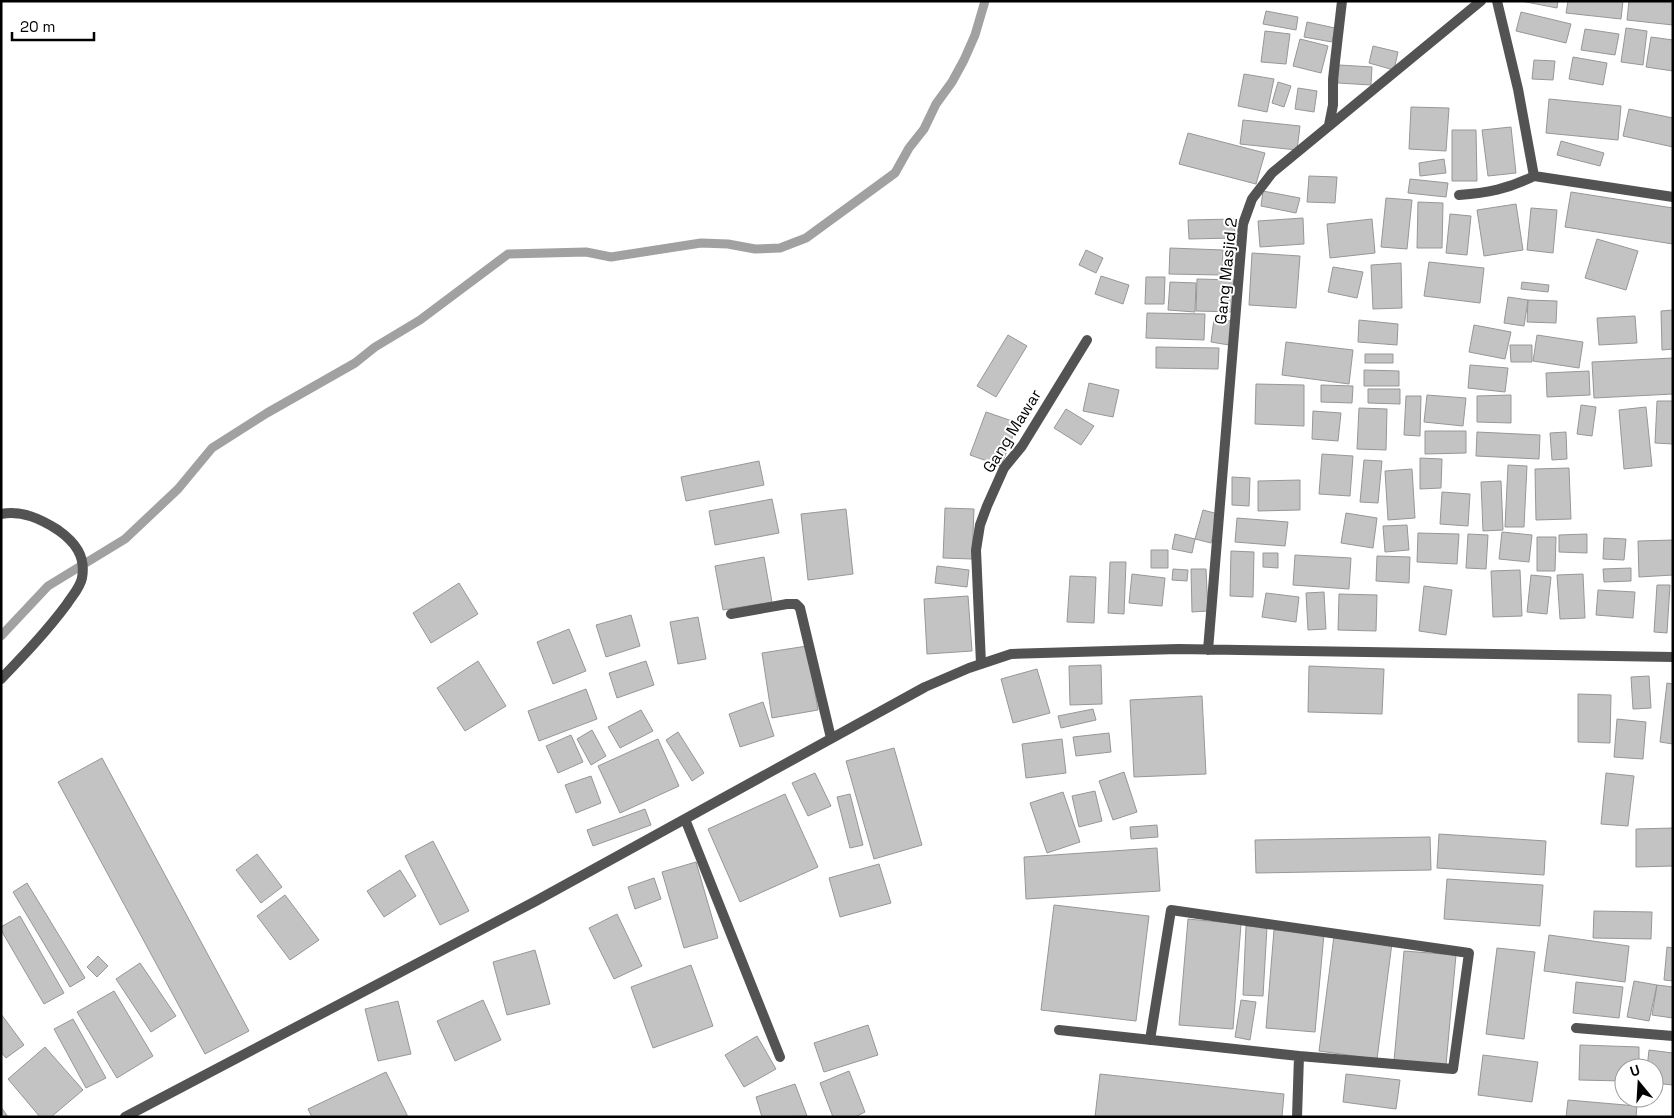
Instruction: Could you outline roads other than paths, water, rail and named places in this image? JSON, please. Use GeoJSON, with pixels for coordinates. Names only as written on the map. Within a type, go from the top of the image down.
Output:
{"type":"FeatureCollection","features":[{"type":"Feature","properties":{"kind":"street"},"geometry":{"type":"LineString","coordinates":[[1329,125],[1333,105],[1333,79],[1342,1]]}},
{"type":"Feature","properties":{"kind":"street"},"geometry":{"type":"LineString","coordinates":[[1497,1],[1518,88],[1534,176]]}},
{"type":"Feature","properties":{"kind":"street","name":"Gang Masjid 2"},"geometry":{"type":"LineString","coordinates":[[1208,650],[1243,224],[1252,199],[1272,173],[1476,3]]}},
{"type":"Feature","properties":{"kind":"street"},"geometry":{"type":"LineString","coordinates":[[1459,195],[1487,193],[1515,186],[1534,176],[1673,197]]}},
{"type":"Feature","properties":{"kind":"street","name":"Gang Mawar"},"geometry":{"type":"LineString","coordinates":[[981,664],[976,550],[980,525],[1004,468],[1022,446],[1087,340]]}},
{"type":"Feature","properties":{"kind":"street"},"geometry":{"type":"LineString","coordinates":[[1,514],[11,512],[31,516],[70,538],[78,550],[83,568],[80,586],[41,637],[1,679]]}},
{"type":"Feature","properties":{"kind":"street"},"geometry":{"type":"LineString","coordinates":[[731,614],[787,604],[796,604],[800,608],[831,738]]}},
{"type":"Feature","properties":{"kind":"street"},"geometry":{"type":"LineString","coordinates":[[125,1117],[534,902],[925,687],[1011,654],[1178,649],[1673,657]]}},
{"type":"Feature","properties":{"kind":"street"},"geometry":{"type":"LineString","coordinates":[[684,819],[780,1057]]}},
{"type":"Feature","properties":{"kind":"street"},"geometry":{"type":"LineString","coordinates":[[1058,1030],[1150,1040],[1299,1056],[1453,1069],[1468,953],[1171,910],[1150,1040]]}},
{"type":"Feature","properties":{"kind":"street"},"geometry":{"type":"LineString","coordinates":[[1576,1028],[1673,1036]]}},
{"type":"Feature","properties":{"kind":"street"},"geometry":{"type":"LineString","coordinates":[[1296,1117],[1299,1056]]}},
{"type":"Feature","properties":{"kind":"waterway"},"geometry":{"type":"LineString","coordinates":[[1,636],[48,586],[125,539],[178,489],[212,448],[267,413],[355,363],[375,347],[420,320],[508,254],[586,252],[611,257],[701,243],[728,244],[755,249],[780,248],[806,238],[895,173],[909,148],[924,129],[936,104],[952,82],[964,60],[975,35],[985,1]]}}]}
